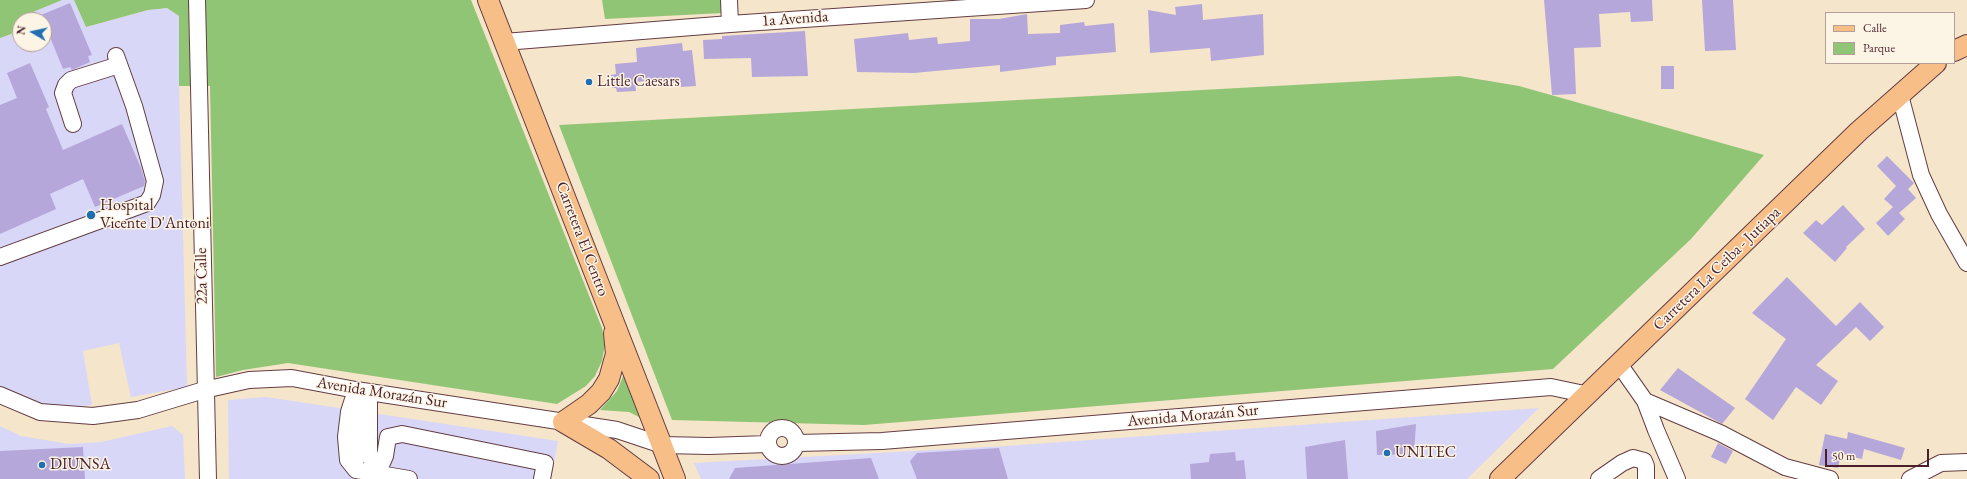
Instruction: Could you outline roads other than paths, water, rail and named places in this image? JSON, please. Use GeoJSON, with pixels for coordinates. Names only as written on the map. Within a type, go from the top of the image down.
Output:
{"type":"FeatureCollection","features":[{"type":"Feature","properties":{"kind":"main road","name":"Carretera El Centro"},"geometry":{"type":"LineString","coordinates":[[488,0],[675,479]]}},
{"type":"Feature","properties":{"kind":"main road"},"geometry":{"type":"LineString","coordinates":[[1955,51],[1967,45]]}},
{"type":"Feature","properties":{"kind":"main road","name":"Carretera La Ceiba - Jutiapa"},"geometry":{"type":"LineString","coordinates":[[1501,479],[1859,131],[1935,64]]}},
{"type":"Feature","properties":{"kind":"main road"},"geometry":{"type":"LineString","coordinates":[[612,316],[616,354],[609,379],[601,392],[589,404],[563,422],[609,449],[649,479]]}},
{"type":"Feature","properties":{"kind":"street","name":"22a Calle"},"geometry":{"type":"LineString","coordinates":[[197,0],[204,390],[208,479]]}},
{"type":"Feature","properties":{"kind":"street"},"geometry":{"type":"LineString","coordinates":[[729,0],[730,24]]}},
{"type":"Feature","properties":{"kind":"street","name":"1a Avenida"},"geometry":{"type":"LineString","coordinates":[[504,42],[730,24],[1086,0]]}},
{"type":"Feature","properties":{"kind":"street"},"geometry":{"type":"LineString","coordinates":[[0,257],[147,203],[152,195],[155,181],[134,106],[118,60],[70,80],[66,85],[63,93],[73,124]]}},
{"type":"Feature","properties":{"kind":"street"},"geometry":{"type":"LineString","coordinates":[[1900,95],[1921,175],[1939,214],[1967,263]]}},
{"type":"Feature","properties":{"kind":"street"},"geometry":{"type":"LineString","coordinates":[[1620,364],[1645,401],[1677,479]]}},
{"type":"Feature","properties":{"kind":"street","name":"Avenida Morazán Sur"},"geometry":{"type":"LineString","coordinates":[[0,395],[40,412],[93,416],[138,410],[204,390],[249,380],[292,378],[363,391],[617,430],[662,445],[709,446],[768,444]]}},
{"type":"Feature","properties":{"kind":"street","name":"Avenida Morazán Sur"},"geometry":{"type":"LineString","coordinates":[[797,443],[882,442],[1551,387],[1589,394]]}},
{"type":"Feature","properties":{"kind":"street"},"geometry":{"type":"LineString","coordinates":[[363,391],[368,453],[377,474]]}},
{"type":"Feature","properties":{"kind":"street"},"geometry":{"type":"LineString","coordinates":[[363,391],[349,412],[346,437],[348,460],[354,475],[377,474],[410,479]]}},
{"type":"Feature","properties":{"kind":"street"},"geometry":{"type":"LineString","coordinates":[[1645,401],[1720,433],[1785,467],[1830,479]]}},
{"type":"Feature","properties":{"kind":"street"},"geometry":{"type":"LineString","coordinates":[[782,427],[791,430],[797,443],[793,452],[785,456],[780,456],[772,452],[768,444],[768,439],[773,431],[782,427]]}},
{"type":"Feature","properties":{"kind":"street"},"geometry":{"type":"LineString","coordinates":[[377,474],[385,456],[388,437],[402,434],[545,463],[542,479]]}},
{"type":"Feature","properties":{"kind":"street"},"geometry":{"type":"LineString","coordinates":[[1599,479],[1622,463],[1633,458],[1644,461],[1646,466],[1646,479]]}},
{"type":"Feature","properties":{"kind":"street"},"geometry":{"type":"LineString","coordinates":[[1910,479],[1941,463],[1967,462]]}},
{"type":"Feature","properties":{"kind":"place","name":"Little Caesars"},"geometry":{"type":"Point","coordinates":[589,82]}},
{"type":"Feature","properties":{"kind":"place","name":"Hospital Vicente D'Antoni"},"geometry":{"type":"Point","coordinates":[91,215]}},
{"type":"Feature","properties":{"kind":"place","name":"UNITEC"},"geometry":{"type":"Point","coordinates":[1387,453]}},
{"type":"Feature","properties":{"kind":"place","name":"DIUNSA"},"geometry":{"type":"Point","coordinates":[42,465]}}]}
